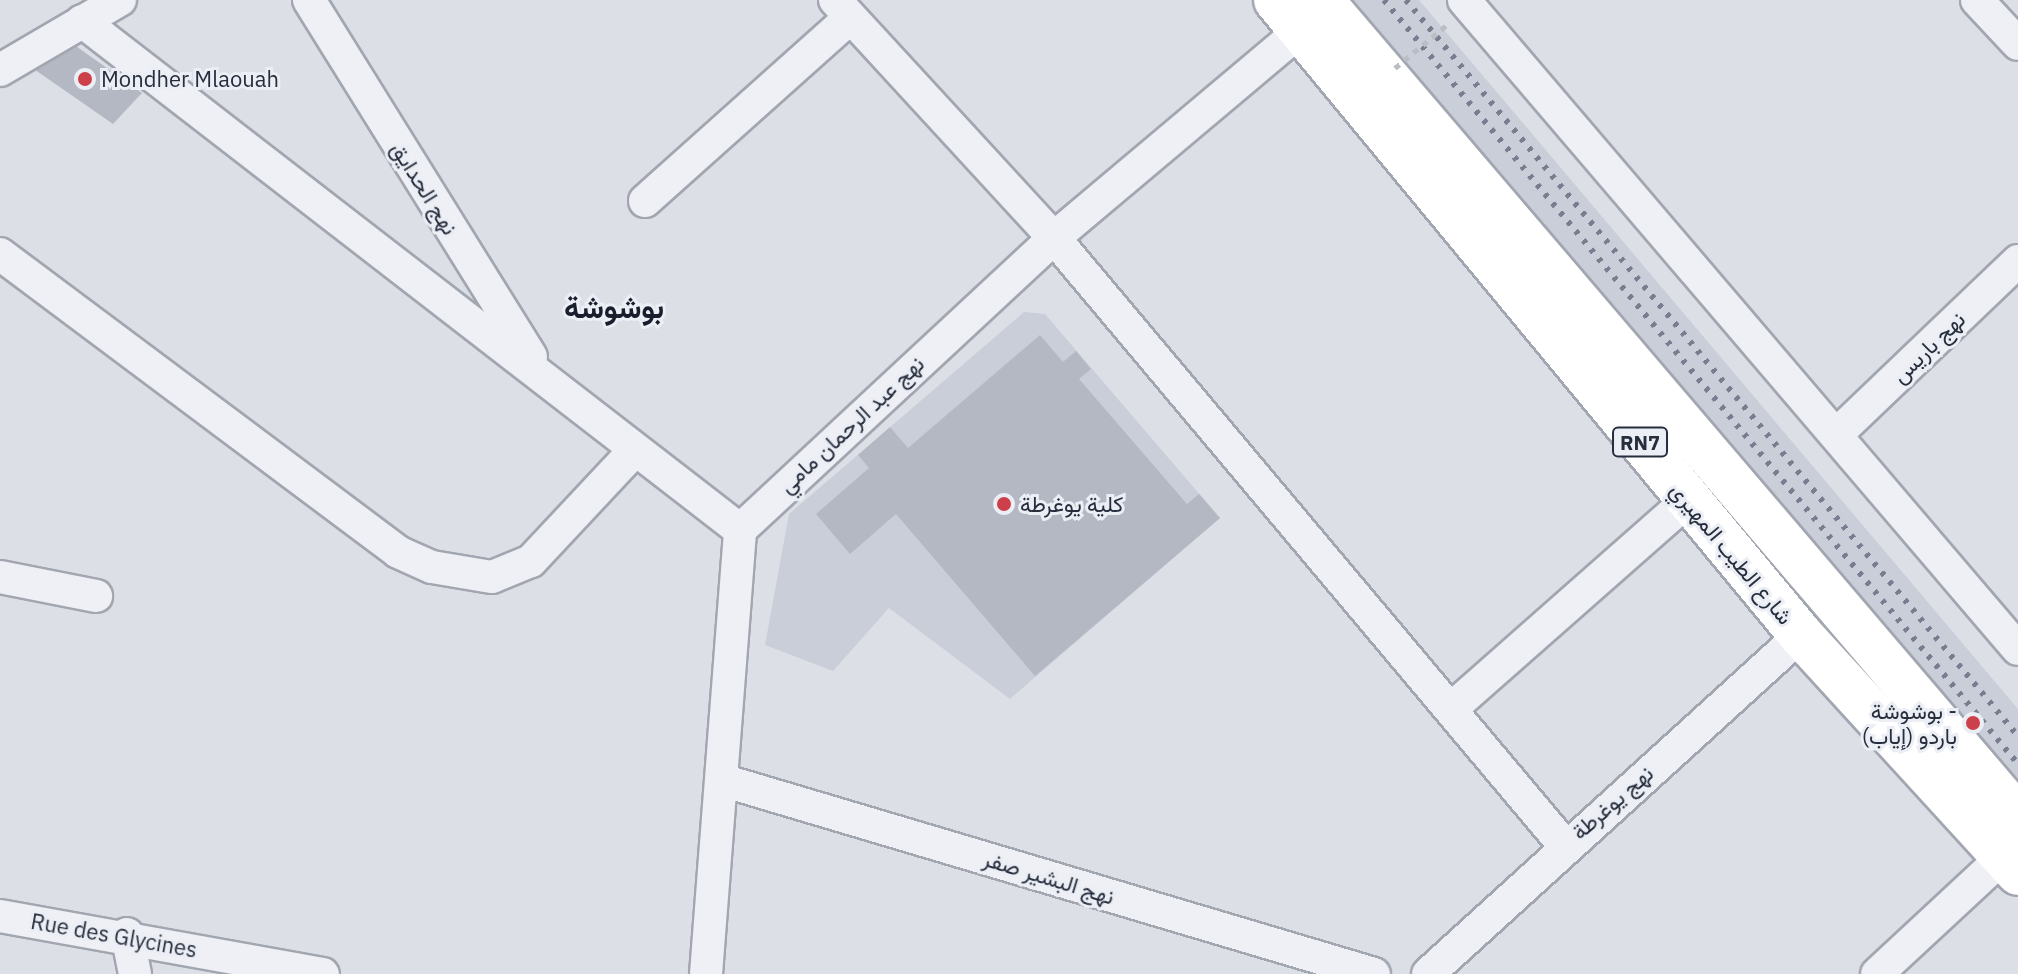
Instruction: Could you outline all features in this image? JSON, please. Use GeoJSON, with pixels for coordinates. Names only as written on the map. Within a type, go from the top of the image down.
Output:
{"type":"FeatureCollection","features":[{"type":"Feature","properties":{"kind":"main road","name":"شارع الطيب المهيري"},"geometry":{"type":"LineString","coordinates":[[1299,10],[1688,500],[1801,635],[2014,847]]}},
{"type":"Feature","properties":{"kind":"main road","name":"شارع الطيب المهيري"},"geometry":{"type":"LineString","coordinates":[[1299,10],[2014,847]]}},
{"type":"Feature","properties":{"kind":"street"},"geometry":{"type":"LineString","coordinates":[[0,70],[120,0]]}},
{"type":"Feature","properties":{"kind":"street","name":"نهج الحدايق"},"geometry":{"type":"LineString","coordinates":[[309,0],[542,375]]}},
{"type":"Feature","properties":{"kind":"street"},"geometry":{"type":"LineString","coordinates":[[1977,0],[2018,44]]}},
{"type":"Feature","properties":{"kind":"street"},"geometry":{"type":"LineString","coordinates":[[645,201],[843,9],[1054,238],[1564,845]]}},
{"type":"Feature","properties":{"kind":"street","name":"نهج عبد الرحمان مامي"},"geometry":{"type":"LineString","coordinates":[[740,530],[1299,10]]}},
{"type":"Feature","properties":{"kind":"street"},"geometry":{"type":"LineString","coordinates":[[1474,11],[1838,433],[2018,649]]}},
{"type":"Feature","properties":{"kind":"street"},"geometry":{"type":"LineString","coordinates":[[82,21],[542,375],[633,452],[740,530],[725,781],[706,974]]}},
{"type":"Feature","properties":{"kind":"street"},"geometry":{"type":"LineString","coordinates":[[0,254],[398,552],[432,567],[492,577],[531,561],[633,452]]}},
{"type":"Feature","properties":{"kind":"street","name":"نهج باريس"},"geometry":{"type":"LineString","coordinates":[[1838,433],[2018,261]]}},
{"type":"Feature","properties":{"kind":"street"},"geometry":{"type":"LineString","coordinates":[[1451,709],[1688,500]]}},
{"type":"Feature","properties":{"kind":"street"},"geometry":{"type":"LineString","coordinates":[[0,577],[96,596]]}},
{"type":"Feature","properties":{"kind":"street","name":"نهج يوغرطة"},"geometry":{"type":"LineString","coordinates":[[1428,974],[1564,845],[1801,635]]}},
{"type":"Feature","properties":{"kind":"street","name":"نهج البشير صفر"},"geometry":{"type":"LineString","coordinates":[[725,781],[1374,974]]}},
{"type":"Feature","properties":{"kind":"street"},"geometry":{"type":"LineString","coordinates":[[1877,974],[2014,847]]}},
{"type":"Feature","properties":{"kind":"street","name":"Rue des Glycines"},"geometry":{"type":"LineString","coordinates":[[0,916],[127,934],[323,974]]}},
{"type":"Feature","properties":{"kind":"street"},"geometry":{"type":"LineString","coordinates":[[127,934],[135,974]]}},
{"type":"Feature","properties":{"kind":"path"},"geometry":{"type":"LineString","coordinates":[[1395,68],[1474,11]]}},
{"type":"Feature","properties":{"kind":"shaded area"},"geometry":{"type":"Polygon","coordinates":[[[1345,0],[1419,0],[2018,709],[2018,804],[1345,0]]]}},
{"type":"Feature","properties":{"kind":"shaded area","name":"كلية يوغرطة"},"geometry":{"type":"Polygon","coordinates":[[[1024,312],[1045,314],[1220,518],[1010,699],[889,608],[833,671],[765,645],[789,514],[1024,312]]]}},
{"type":"Feature","properties":{"kind":"building","name":"Mondher Mlaouah"},"geometry":{"type":"Polygon","coordinates":[[[66,39],[142,93],[113,124],[28,65],[66,39]]]}},
{"type":"Feature","properties":{"kind":"building","name":"كلية يوغرطة"},"geometry":{"type":"Polygon","coordinates":[[[1040,335],[1063,362],[1076,351],[1091,369],[1079,379],[1187,504],[1199,494],[1220,518],[1035,676],[896,514],[850,554],[816,514],[869,468],[858,455],[890,427],[908,448],[1040,335]]]}},
{"type":"Feature","properties":{"kind":"railway"},"geometry":{"type":"LineString","coordinates":[[1384,0],[2018,764]]}},
{"type":"Feature","properties":{"kind":"railway"},"geometry":{"type":"LineString","coordinates":[[1406,0],[2018,736]]}},
{"type":"Feature","properties":{"kind":"place","name":"Mondher Mlaouah"},"geometry":{"type":"Point","coordinates":[85,79]}},
{"type":"Feature","properties":{"kind":"place","name":"كلية يوغرطة"},"geometry":{"type":"Point","coordinates":[1004,504]}},
{"type":"Feature","properties":{"kind":"place","name":"بوشوشة - باردو (إياب)"},"geometry":{"type":"Point","coordinates":[1973,723]}},
{"type":"Feature","properties":{"kind":"district","name":"بوشوشة"},"geometry":{"type":"Point","coordinates":[614,307]}}]}
